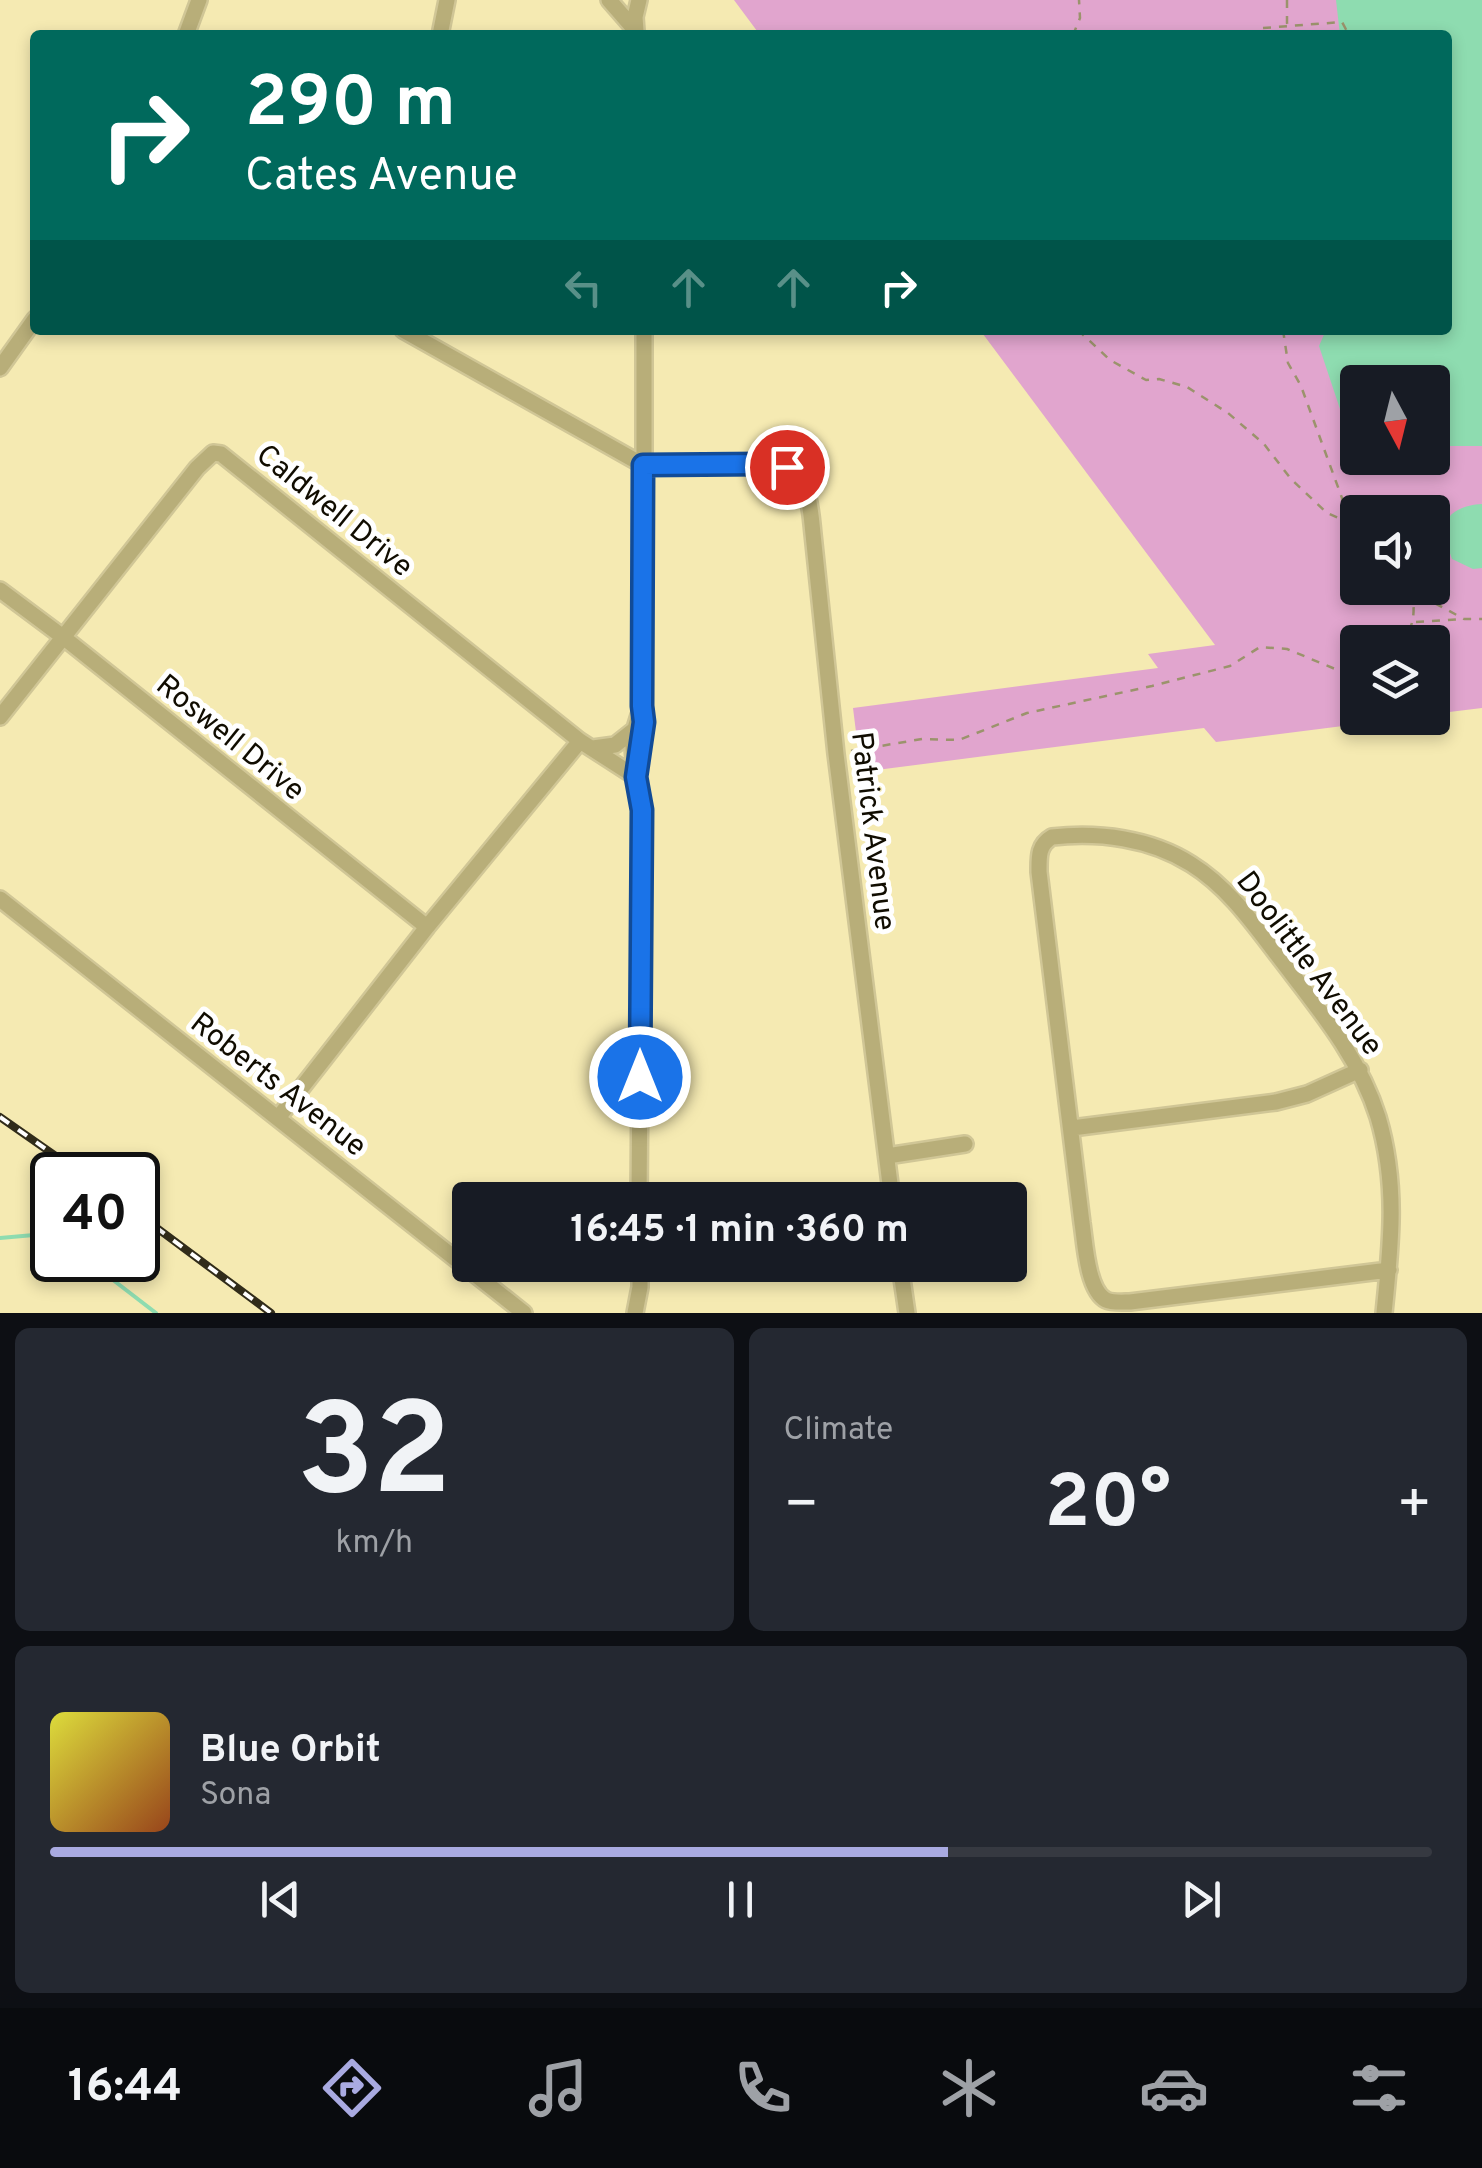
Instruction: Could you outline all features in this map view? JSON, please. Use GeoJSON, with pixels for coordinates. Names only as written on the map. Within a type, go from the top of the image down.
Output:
{"type":"FeatureCollection","features":[{"type":"Feature","properties":{"kind":"street"},"geometry":{"type":"LineString","coordinates":[[188,30],[198,0]]}},
{"type":"Feature","properties":{"kind":"street"},"geometry":{"type":"LineString","coordinates":[[441,30],[447,0]]}},
{"type":"Feature","properties":{"kind":"street"},"geometry":{"type":"LineString","coordinates":[[609,0],[634,30]]}},
{"type":"Feature","properties":{"kind":"street"},"geometry":{"type":"LineString","coordinates":[[636,30],[634,17],[639,0]]}},
{"type":"Feature","properties":{"kind":"street"},"geometry":{"type":"LineString","coordinates":[[638,30],[648,0]]}},
{"type":"Feature","properties":{"kind":"street"},"geometry":{"type":"LineString","coordinates":[[0,368],[30,326]]}},
{"type":"Feature","properties":{"kind":"street"},"geometry":{"type":"LineString","coordinates":[[412,335],[643,465]]}},
{"type":"Feature","properties":{"kind":"street"},"geometry":{"type":"LineString","coordinates":[[636,777],[644,722],[644,335]]}},
{"type":"Feature","properties":{"kind":"street","name":"Caldwell Drive"},"geometry":{"type":"LineString","coordinates":[[0,717],[197,468],[213,454],[221,454],[606,760],[636,777]]}},
{"type":"Feature","properties":{"kind":"street","name":"Patrick Avenue"},"geometry":{"type":"LineString","coordinates":[[643,465],[778,464],[795,471],[805,485],[890,1182]]}},
{"type":"Feature","properties":{"kind":"street","name":"Roswell Drive"},"geometry":{"type":"LineString","coordinates":[[0,590],[427,927]]}},
{"type":"Feature","properties":{"kind":"street"},"geometry":{"type":"LineString","coordinates":[[639,1182],[642,810],[632,752],[642,706]]}},
{"type":"Feature","properties":{"kind":"street"},"geometry":{"type":"LineString","coordinates":[[278,1118],[427,927],[587,745],[615,745],[634,730]]}},
{"type":"Feature","properties":{"kind":"street","name":"Doolittle Avenue"},"geometry":{"type":"LineString","coordinates":[[1072,1128],[1039,872],[1041,846],[1052,836],[1098,835],[1155,848],[1194,865],[1236,902],[1323,1014],[1360,1070],[1379,1120],[1386,1159],[1392,1220],[1384,1313]]}},
{"type":"Feature","properties":{"kind":"street","name":"Roberts Avenue"},"geometry":{"type":"LineString","coordinates":[[0,899],[524,1313]]}},
{"type":"Feature","properties":{"kind":"street"},"geometry":{"type":"LineString","coordinates":[[1360,1070],[1307,1094],[1276,1102],[1072,1128],[1090,1270],[1094,1286],[1105,1300],[1130,1302],[1389,1270]]}},
{"type":"Feature","properties":{"kind":"street"},"geometry":{"type":"LineString","coordinates":[[887,1156],[965,1144]]}},
{"type":"Feature","properties":{"kind":"street"},"geometry":{"type":"LineString","coordinates":[[635,1313],[640,1282]]}},
{"type":"Feature","properties":{"kind":"street"},"geometry":{"type":"LineString","coordinates":[[902,1282],[907,1313]]}},
{"type":"Feature","properties":{"kind":"street"},"geometry":{"type":"LineString","coordinates":[[640,1287],[646,1313]]}},
{"type":"Feature","properties":{"kind":"path"},"geometry":{"type":"LineString","coordinates":[[1075,30],[1080,0]]}},
{"type":"Feature","properties":{"kind":"path"},"geometry":{"type":"LineString","coordinates":[[1287,0],[1289,30]]}},
{"type":"Feature","properties":{"kind":"path"},"geometry":{"type":"LineString","coordinates":[[1262,28],[1342,22],[1346,30]]}},
{"type":"Feature","properties":{"kind":"path"},"geometry":{"type":"LineString","coordinates":[[1083,335],[1110,360],[1146,380],[1160,379],[1188,387],[1228,413],[1264,444],[1291,480],[1326,513],[1340,518]]}},
{"type":"Feature","properties":{"kind":"path"},"geometry":{"type":"LineString","coordinates":[[1284,335],[1288,362],[1301,386],[1341,495]]}},
{"type":"Feature","properties":{"kind":"path"},"geometry":{"type":"LineString","coordinates":[[1412,625],[1413,605]]}},
{"type":"Feature","properties":{"kind":"path"},"geometry":{"type":"LineString","coordinates":[[1438,605],[1464,619]]}},
{"type":"Feature","properties":{"kind":"path"},"geometry":{"type":"LineString","coordinates":[[1414,622],[1482,619]]}},
{"type":"Feature","properties":{"kind":"path"},"geometry":{"type":"LineString","coordinates":[[836,754],[922,739],[958,740],[1027,713],[1230,666],[1260,648],[1287,649],[1340,671]]}},
{"type":"Feature","properties":{"kind":"shaded area"},"geometry":{"type":"Polygon","coordinates":[[[734,0],[1482,0],[1482,708],[1450,712],[1450,625],[1340,625],[1340,726],[1216,742],[1204,728],[861,772],[853,708],[1158,668],[1148,654],[1215,645],[984,335],[1452,335],[1452,30],[756,30],[734,0]]]}},
{"type":"Feature","properties":{"kind":"shaded area"},"geometry":{"type":"Polygon","coordinates":[[[1336,0],[1482,0],[1482,446],[1450,446],[1450,365],[1340,365],[1340,409],[1319,346],[1324,335],[1452,335],[1452,30],[1339,30],[1336,0]]]}},
{"type":"Feature","properties":{"kind":"shaded area"},"geometry":{"type":"Polygon","coordinates":[[[1482,504],[1482,568],[1473,569],[1452,559],[1450,553],[1450,516],[1482,504]]]}},
{"type":"Feature","properties":{"kind":"waterway"},"geometry":{"type":"LineString","coordinates":[[0,1238],[30,1235]]}},
{"type":"Feature","properties":{"kind":"waterway"},"geometry":{"type":"LineString","coordinates":[[116,1282],[156,1313]]}},
{"type":"Feature","properties":{"kind":"railway"},"geometry":{"type":"LineString","coordinates":[[0,1117],[50,1152]]}},
{"type":"Feature","properties":{"kind":"railway"},"geometry":{"type":"LineString","coordinates":[[160,1230],[271,1313]]}},
{"type":"Feature","properties":{"kind":"route"},"geometry":{"type":"LineString","coordinates":[[640,1077],[642,810],[636,777],[644,722],[643,465],[787,467]]}}]}
